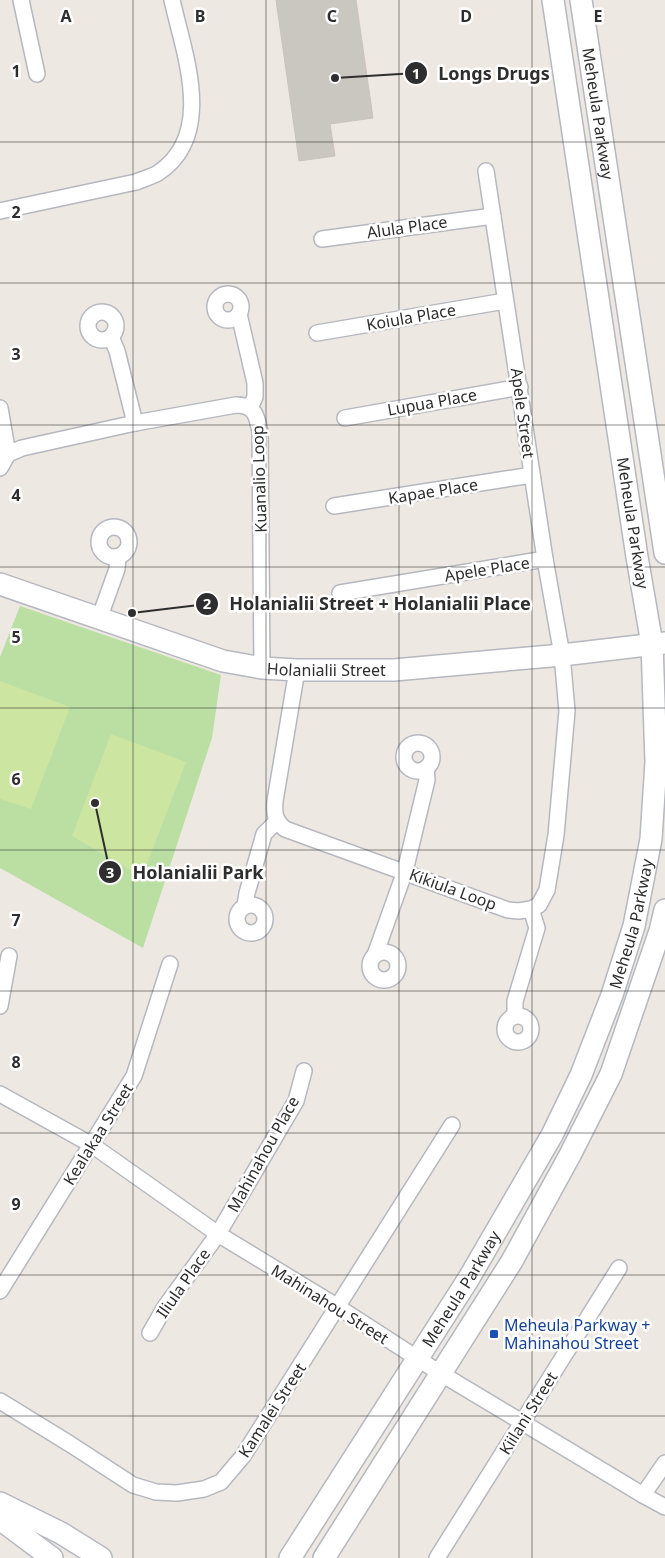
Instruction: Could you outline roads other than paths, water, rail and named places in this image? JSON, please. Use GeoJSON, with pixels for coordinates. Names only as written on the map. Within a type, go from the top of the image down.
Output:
{"type":"FeatureCollection","features":[{"type":"Feature","properties":{"kind":"street"},"geometry":{"type":"LineString","coordinates":[[20,0],[37,74]]}},
{"type":"Feature","properties":{"kind":"street"},"geometry":{"type":"LineString","coordinates":[[0,211],[136,182],[157,174],[175,158],[189,132],[192,85],[172,0]]}},
{"type":"Feature","properties":{"kind":"street","name":"Meheula Parkway"},"geometry":{"type":"LineString","coordinates":[[290,1558],[416,1358],[469,1278],[552,1135],[584,1066],[612,995],[634,926],[652,830],[659,644],[637,556],[555,0]]}},
{"type":"Feature","properties":{"kind":"street","name":"Meheula Parkway"},"geometry":{"type":"LineString","coordinates":[[581,0],[665,553]]}},
{"type":"Feature","properties":{"kind":"street","name":"Apele Street"},"geometry":{"type":"LineString","coordinates":[[486,171],[520,387],[544,559],[562,655]]}},
{"type":"Feature","properties":{"kind":"street","name":"Alula Place"},"geometry":{"type":"LineString","coordinates":[[322,239],[493,216]]}},
{"type":"Feature","properties":{"kind":"street","name":"Koiula Place"},"geometry":{"type":"LineString","coordinates":[[317,333],[505,301]]}},
{"type":"Feature","properties":{"kind":"street"},"geometry":{"type":"LineString","coordinates":[[239,314],[255,383],[255,397],[250,408]]}},
{"type":"Feature","properties":{"kind":"street"},"geometry":{"type":"LineString","coordinates":[[111,337],[117,351],[135,423]]}},
{"type":"Feature","properties":{"kind":"street","name":"Lupua Place"},"geometry":{"type":"LineString","coordinates":[[345,418],[520,387]]}},
{"type":"Feature","properties":{"kind":"street","name":"Kuanalio Loop"},"geometry":{"type":"LineString","coordinates":[[8,454],[22,448],[135,423],[236,405],[244,405],[250,408],[257,417],[261,440],[262,668]]}},
{"type":"Feature","properties":{"kind":"street"},"geometry":{"type":"LineString","coordinates":[[0,408],[8,454],[0,468]]}},
{"type":"Feature","properties":{"kind":"street","name":"Kapae Place"},"geometry":{"type":"LineString","coordinates":[[334,506],[532,475]]}},
{"type":"Feature","properties":{"kind":"street"},"geometry":{"type":"LineString","coordinates":[[99,619],[117,569],[118,556]]}},
{"type":"Feature","properties":{"kind":"street","name":"Apele Place"},"geometry":{"type":"LineString","coordinates":[[340,593],[544,559]]}},
{"type":"Feature","properties":{"kind":"street","name":"Holanialii Street"},"geometry":{"type":"LineString","coordinates":[[0,584],[223,661],[262,668],[394,670],[659,644]]}},
{"type":"Feature","properties":{"kind":"street"},"geometry":{"type":"LineString","coordinates":[[515,1016],[515,1001],[537,928],[532,910],[540,904],[546,890],[556,835],[567,711],[562,655]]}},
{"type":"Feature","properties":{"kind":"street"},"geometry":{"type":"LineString","coordinates":[[245,906],[264,834],[276,822],[274,814],[275,801],[297,670]]}},
{"type":"Feature","properties":{"kind":"street"},"geometry":{"type":"LineString","coordinates":[[375,955],[405,872],[427,780],[426,768]]}},
{"type":"Feature","properties":{"kind":"street","name":"Kikiula Loop"},"geometry":{"type":"LineString","coordinates":[[276,822],[285,829],[508,910],[532,910]]}},
{"type":"Feature","properties":{"kind":"street","name":"Meheula Parkway"},"geometry":{"type":"LineString","coordinates":[[324,1558],[512,1261],[570,1155],[611,1074],[662,932],[665,910]]}},
{"type":"Feature","properties":{"kind":"street"},"geometry":{"type":"LineString","coordinates":[[634,926],[662,932]]}},
{"type":"Feature","properties":{"kind":"street"},"geometry":{"type":"LineString","coordinates":[[0,1006],[9,956]]}},
{"type":"Feature","properties":{"kind":"street","name":"Kealakaa Street"},"geometry":{"type":"LineString","coordinates":[[0,1291],[134,1076],[170,964]]}},
{"type":"Feature","properties":{"kind":"street","name":"Mahinahou Place"},"geometry":{"type":"LineString","coordinates":[[218,1234],[296,1101],[304,1071]]}},
{"type":"Feature","properties":{"kind":"street","name":"Mahinahou Street"},"geometry":{"type":"LineString","coordinates":[[0,1094],[92,1144],[218,1234],[440,1373],[665,1507]]}},
{"type":"Feature","properties":{"kind":"street","name":"Kamalei Street"},"geometry":{"type":"LineString","coordinates":[[0,1401],[133,1485],[156,1492],[177,1493],[204,1489],[221,1482],[243,1456],[452,1125]]}},
{"type":"Feature","properties":{"kind":"street","name":"Iliula Place"},"geometry":{"type":"LineString","coordinates":[[150,1333],[165,1307],[218,1234]]}},
{"type":"Feature","properties":{"kind":"street","name":"Kiilani Street"},"geometry":{"type":"LineString","coordinates":[[437,1558],[619,1268]]}},
{"type":"Feature","properties":{"kind":"street"},"geometry":{"type":"LineString","coordinates":[[643,1495],[665,1463]]}},
{"type":"Feature","properties":{"kind":"street"},"geometry":{"type":"LineString","coordinates":[[0,1503],[61,1533],[100,1558]]}},
{"type":"Feature","properties":{"kind":"street"},"geometry":{"type":"LineString","coordinates":[[0,1519],[52,1558]]}},
{"type":"Feature","properties":{"kind":"place","name":"Longs Drugs"},"geometry":{"type":"Point","coordinates":[335,78]}},
{"type":"Feature","properties":{"kind":"place","name":"Holanialii Street + Holanialii Place"},"geometry":{"type":"Point","coordinates":[132,613]}},
{"type":"Feature","properties":{"kind":"place","name":"Holanialii Park"},"geometry":{"type":"Point","coordinates":[95,803]}},
{"type":"Feature","properties":{"kind":"place","name":"Meheula Parkway + Mahinahou Street"},"geometry":{"type":"Point","coordinates":[494,1334]}}]}
